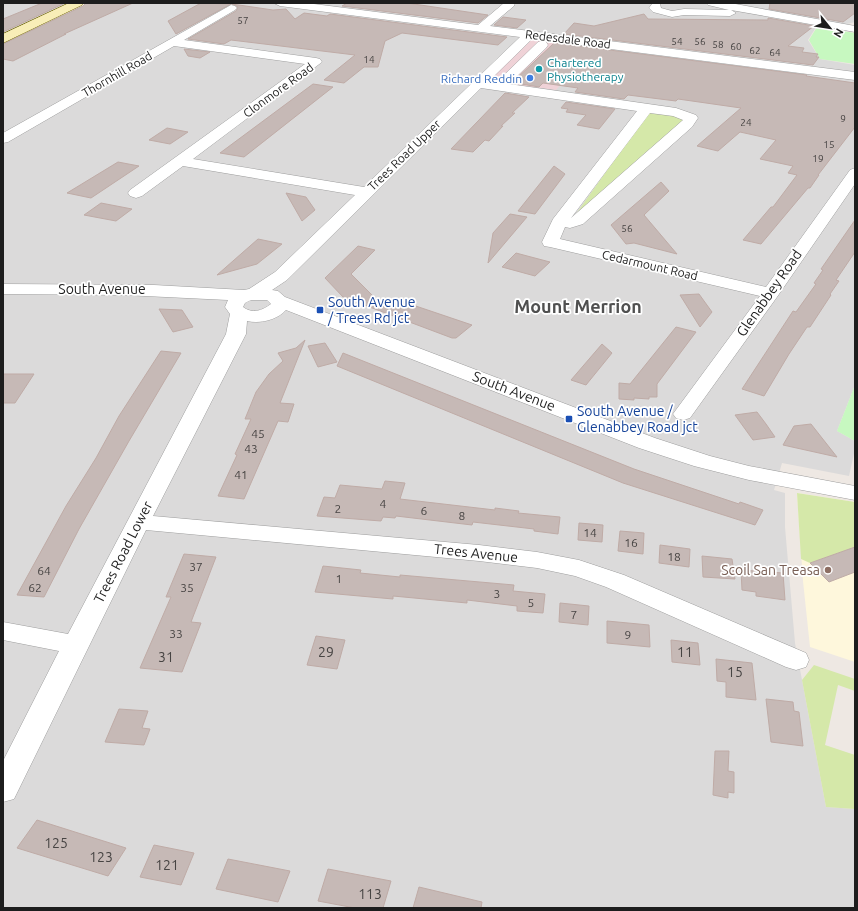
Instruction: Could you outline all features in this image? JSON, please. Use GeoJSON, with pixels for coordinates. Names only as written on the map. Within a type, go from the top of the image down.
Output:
{"type":"FeatureCollection","features":[{"type":"Feature","properties":{"kind":"main road"},"geometry":{"type":"LineString","coordinates":[[3,39],[78,3]]}},
{"type":"Feature","properties":{"kind":"street","name":"Redesdale Road"},"geometry":{"type":"LineString","coordinates":[[280,3],[855,76]]}},
{"type":"Feature","properties":{"kind":"street"},"geometry":{"type":"LineString","coordinates":[[684,12],[699,3]]}},
{"type":"Feature","properties":{"kind":"street"},"geometry":{"type":"LineString","coordinates":[[712,3],[855,29]]}},
{"type":"Feature","properties":{"kind":"street"},"geometry":{"type":"LineString","coordinates":[[755,12],[768,3]]}},
{"type":"Feature","properties":{"kind":"street"},"geometry":{"type":"LineString","coordinates":[[481,28],[510,4]]}},
{"type":"Feature","properties":{"kind":"street"},"geometry":{"type":"LineString","coordinates":[[656,6],[656,10],[672,14],[684,12],[733,14]]}},
{"type":"Feature","properties":{"kind":"street","name":"Thornhill Road"},"geometry":{"type":"LineString","coordinates":[[3,139],[231,8]]}},
{"type":"Feature","properties":{"kind":"street","name":"Trees Road Upper"},"geometry":{"type":"LineString","coordinates":[[242,308],[281,276],[365,192],[529,35]]}},
{"type":"Feature","properties":{"kind":"street","name":"Clonmore Road"},"geometry":{"type":"LineString","coordinates":[[136,193],[316,62],[173,42]]}},
{"type":"Feature","properties":{"kind":"street"},"geometry":{"type":"LineString","coordinates":[[499,87],[539,47],[516,47]]}},
{"type":"Feature","properties":{"kind":"street"},"geometry":{"type":"LineString","coordinates":[[493,69],[514,72]]}},
{"type":"Feature","properties":{"kind":"street"},"geometry":{"type":"LineString","coordinates":[[478,84],[676,112],[691,118],[687,124],[577,221],[570,223],[559,222]]}},
{"type":"Feature","properties":{"kind":"street","name":"Cedarmount Road"},"geometry":{"type":"LineString","coordinates":[[646,108],[559,222],[550,242],[771,293]]}},
{"type":"Feature","properties":{"kind":"street"},"geometry":{"type":"LineString","coordinates":[[686,116],[706,113]]}},
{"type":"Feature","properties":{"kind":"street"},"geometry":{"type":"LineString","coordinates":[[180,161],[365,192]]}},
{"type":"Feature","properties":{"kind":"street","name":"Glenabbey Road"},"geometry":{"type":"LineString","coordinates":[[683,414],[771,293],[855,172]]}},
{"type":"Feature","properties":{"kind":"street"},"geometry":{"type":"LineString","coordinates":[[242,308],[272,307],[281,276]]}},
{"type":"Feature","properties":{"kind":"street","name":"South Avenue"},"geometry":{"type":"LineString","coordinates":[[3,289],[153,289],[201,291],[242,308],[267,294],[272,307],[308,312],[647,443],[702,461],[749,473],[847,491]]}},
{"type":"Feature","properties":{"kind":"street","name":"Trees Road Lower"},"geometry":{"type":"LineString","coordinates":[[3,790],[138,522],[242,308]]}},
{"type":"Feature","properties":{"kind":"street","name":"Trees Avenue"},"geometry":{"type":"LineString","coordinates":[[138,522],[479,553],[537,560],[579,568],[615,581],[796,660]]}},
{"type":"Feature","properties":{"kind":"street"},"geometry":{"type":"LineString","coordinates":[[3,631],[76,645]]}},
{"type":"Feature","properties":{"kind":"shaded area"},"geometry":{"type":"Polygon","coordinates":[[[3,3],[78,3],[3,38],[3,3]]]}},
{"type":"Feature","properties":{"kind":"shaded area"},"geometry":{"type":"Polygon","coordinates":[[[93,3],[855,3],[855,22],[843,25],[820,21],[808,40],[820,59],[855,65],[855,385],[837,431],[855,441],[855,449],[849,476],[782,463],[774,490],[785,493],[785,527],[795,643],[826,807],[855,809],[855,908],[3,908],[3,43],[93,3]]]}},
{"type":"Feature","properties":{"kind":"shaded area"},"geometry":{"type":"Polygon","coordinates":[[[531,37],[571,42],[563,51],[568,77],[556,90],[486,81],[531,37]]]}},
{"type":"Feature","properties":{"kind":"shaded area","name":"Scoil San Treasa"},"geometry":{"type":"Polygon","coordinates":[[[797,493],[855,502],[855,662],[810,647],[803,581],[797,493]]]}},
{"type":"Feature","properties":{"kind":"green space"},"geometry":{"type":"Polygon","coordinates":[[[817,27],[855,33],[855,64],[820,59],[809,40],[817,27]]]}},
{"type":"Feature","properties":{"kind":"green space"},"geometry":{"type":"Polygon","coordinates":[[[651,112],[675,114],[685,121],[576,214],[647,114],[651,112]]]}},
{"type":"Feature","properties":{"kind":"green space"},"geometry":{"type":"Polygon","coordinates":[[[855,385],[855,441],[837,431],[855,385]]]}},
{"type":"Feature","properties":{"kind":"green space"},"geometry":{"type":"Polygon","coordinates":[[[797,493],[855,502],[855,547],[810,563],[801,559],[797,493]]]}},
{"type":"Feature","properties":{"kind":"green space"},"geometry":{"type":"Polygon","coordinates":[[[814,665],[855,679],[855,691],[838,685],[825,745],[855,755],[855,809],[826,807],[802,680],[814,665]]]}},
{"type":"Feature","properties":{"kind":"building"},"geometry":{"type":"Polygon","coordinates":[[[42,3],[65,3],[3,32],[3,19],[42,3]]]}},
{"type":"Feature","properties":{"kind":"building"},"geometry":{"type":"Polygon","coordinates":[[[86,3],[133,3],[64,34],[66,34],[13,61],[3,59],[3,44],[83,6],[86,3]]]}},
{"type":"Feature","properties":{"kind":"building"},"geometry":{"type":"Polygon","coordinates":[[[201,3],[231,4],[176,34],[168,21],[201,3]]]}},
{"type":"Feature","properties":{"kind":"building"},"geometry":{"type":"Polygon","coordinates":[[[347,3],[407,3],[488,15],[478,23],[342,6],[347,3]]]}},
{"type":"Feature","properties":{"kind":"building"},"geometry":{"type":"Polygon","coordinates":[[[770,3],[855,3],[855,13],[843,22],[769,9],[770,3]]]}},
{"type":"Feature","properties":{"kind":"building"},"geometry":{"type":"Polygon","coordinates":[[[232,4],[273,10],[286,9],[295,19],[304,13],[327,16],[330,14],[507,37],[498,45],[402,33],[385,41],[378,67],[364,67],[344,83],[324,80],[355,55],[231,40],[224,44],[188,39],[236,11],[238,7],[232,4]]]}},
{"type":"Feature","properties":{"kind":"building"},"geometry":{"type":"Polygon","coordinates":[[[644,14],[648,19],[768,20],[768,18],[814,26],[788,46],[804,48],[802,52],[818,54],[816,57],[819,57],[813,65],[564,34],[574,23],[594,26],[644,14]]]}},
{"type":"Feature","properties":{"kind":"building"},"geometry":{"type":"Polygon","coordinates":[[[503,17],[526,20],[517,28],[494,25],[503,17]]]}},
{"type":"Feature","properties":{"kind":"building"},"geometry":{"type":"Polygon","coordinates":[[[554,43],[807,75],[806,76],[855,83],[855,127],[818,175],[810,188],[808,188],[761,244],[743,240],[771,207],[773,207],[797,175],[788,173],[793,166],[760,159],[776,140],[740,132],[718,151],[697,146],[741,108],[678,99],[676,101],[628,95],[624,99],[575,92],[578,88],[543,83],[539,87],[515,83],[520,79],[516,79],[554,43]]]}},
{"type":"Feature","properties":{"kind":"building"},"geometry":{"type":"Polygon","coordinates":[[[184,49],[210,52],[200,58],[188,56],[184,49]]]}},
{"type":"Feature","properties":{"kind":"building"},"geometry":{"type":"Polygon","coordinates":[[[313,84],[333,87],[244,157],[220,153],[313,84]]]}},
{"type":"Feature","properties":{"kind":"building"},"geometry":{"type":"Polygon","coordinates":[[[505,93],[529,97],[512,113],[515,113],[501,126],[503,126],[489,141],[485,140],[473,152],[451,149],[505,93]]]}},
{"type":"Feature","properties":{"kind":"building"},"geometry":{"type":"Polygon","coordinates":[[[566,102],[615,109],[599,129],[577,125],[586,115],[566,112],[568,109],[561,108],[566,102]]]}},
{"type":"Feature","properties":{"kind":"building"},"geometry":{"type":"Polygon","coordinates":[[[167,128],[188,132],[170,144],[149,140],[167,128]]]}},
{"type":"Feature","properties":{"kind":"building"},"geometry":{"type":"Polygon","coordinates":[[[118,162],[139,166],[91,198],[67,193],[118,162]]]}},
{"type":"Feature","properties":{"kind":"building"},"geometry":{"type":"Polygon","coordinates":[[[554,166],[565,174],[535,214],[518,211],[554,166]]]}},
{"type":"Feature","properties":{"kind":"building"},"geometry":{"type":"Polygon","coordinates":[[[661,182],[669,191],[644,215],[677,254],[634,243],[626,244],[611,225],[661,182]]]}},
{"type":"Feature","properties":{"kind":"building"},"geometry":{"type":"Polygon","coordinates":[[[286,193],[306,197],[315,210],[302,221],[286,193]]]}},
{"type":"Feature","properties":{"kind":"building"},"geometry":{"type":"Polygon","coordinates":[[[101,203],[132,209],[116,221],[84,215],[101,203]]]}},
{"type":"Feature","properties":{"kind":"building"},"geometry":{"type":"Polygon","coordinates":[[[510,214],[527,217],[488,263],[493,233],[510,214]]]}},
{"type":"Feature","properties":{"kind":"building"},"geometry":{"type":"Polygon","coordinates":[[[855,220],[855,252],[836,280],[839,281],[830,294],[831,295],[810,327],[807,327],[789,354],[764,396],[742,389],[793,311],[796,312],[816,284],[814,283],[823,270],[821,269],[855,220]]]}},
{"type":"Feature","properties":{"kind":"building"},"geometry":{"type":"Polygon","coordinates":[[[258,239],[282,244],[257,264],[217,275],[258,239]]]}},
{"type":"Feature","properties":{"kind":"building"},"geometry":{"type":"Polygon","coordinates":[[[358,246],[375,250],[351,274],[384,307],[395,299],[472,325],[456,338],[452,338],[343,297],[325,278],[358,246]]]}},
{"type":"Feature","properties":{"kind":"building"},"geometry":{"type":"Polygon","coordinates":[[[516,253],[550,262],[535,276],[502,267],[516,253]]]}},
{"type":"Feature","properties":{"kind":"building"},"geometry":{"type":"Polygon","coordinates":[[[699,294],[712,312],[700,327],[680,295],[699,294]]]}},
{"type":"Feature","properties":{"kind":"building"},"geometry":{"type":"Polygon","coordinates":[[[159,309],[182,310],[193,327],[173,332],[159,309]]]}},
{"type":"Feature","properties":{"kind":"building"},"geometry":{"type":"Polygon","coordinates":[[[676,327],[696,332],[657,384],[657,397],[649,397],[649,399],[634,398],[634,400],[619,399],[619,383],[630,384],[676,327]]]}},
{"type":"Feature","properties":{"kind":"building"},"geometry":{"type":"Polygon","coordinates":[[[305,340],[280,403],[294,404],[288,422],[278,421],[244,499],[218,496],[237,455],[235,454],[251,419],[245,419],[256,392],[269,374],[283,361],[278,353],[296,348],[305,340]]]}},
{"type":"Feature","properties":{"kind":"building"},"geometry":{"type":"Polygon","coordinates":[[[325,343],[337,362],[318,367],[308,346],[325,343]]]}},
{"type":"Feature","properties":{"kind":"building"},"geometry":{"type":"Polygon","coordinates":[[[602,344],[612,353],[586,385],[571,380],[602,344]]]}},
{"type":"Feature","properties":{"kind":"building"},"geometry":{"type":"Polygon","coordinates":[[[161,351],[181,353],[79,529],[44,597],[17,595],[66,506],[96,458],[119,416],[161,351]]]}},
{"type":"Feature","properties":{"kind":"building"},"geometry":{"type":"Polygon","coordinates":[[[343,353],[634,469],[739,504],[740,502],[763,510],[755,525],[623,483],[337,366],[343,353]]]}},
{"type":"Feature","properties":{"kind":"building"},"geometry":{"type":"Polygon","coordinates":[[[3,374],[34,374],[15,403],[3,403],[3,374]]]}},
{"type":"Feature","properties":{"kind":"building"},"geometry":{"type":"Polygon","coordinates":[[[757,412],[775,437],[753,440],[735,415],[757,412]]]}},
{"type":"Feature","properties":{"kind":"building"},"geometry":{"type":"Polygon","coordinates":[[[811,424],[837,457],[783,445],[794,426],[811,424]]]}},
{"type":"Feature","properties":{"kind":"building"},"geometry":{"type":"Polygon","coordinates":[[[385,481],[405,483],[400,499],[495,510],[495,508],[519,511],[518,513],[560,517],[558,534],[534,531],[534,529],[473,522],[472,525],[396,516],[395,518],[383,517],[381,521],[317,516],[324,497],[335,498],[340,485],[382,489],[385,481]]]}},
{"type":"Feature","properties":{"kind":"building"},"geometry":{"type":"Polygon","coordinates":[[[579,523],[603,525],[602,542],[578,540],[579,523]]]}},
{"type":"Feature","properties":{"kind":"building"},"geometry":{"type":"Polygon","coordinates":[[[620,531],[644,533],[643,554],[618,551],[620,531]]]}},
{"type":"Feature","properties":{"kind":"building"},"geometry":{"type":"Polygon","coordinates":[[[660,545],[690,549],[689,567],[659,563],[660,545]]]}},
{"type":"Feature","properties":{"kind":"building"},"geometry":{"type":"Polygon","coordinates":[[[855,547],[855,572],[829,582],[810,563],[855,547]]]}},
{"type":"Feature","properties":{"kind":"building"},"geometry":{"type":"Polygon","coordinates":[[[184,554],[216,557],[191,622],[201,623],[182,672],[140,668],[171,597],[166,597],[184,554]]]}},
{"type":"Feature","properties":{"kind":"building"},"geometry":{"type":"Polygon","coordinates":[[[702,556],[732,559],[735,579],[703,577],[702,556]]]}},
{"type":"Feature","properties":{"kind":"building"},"geometry":{"type":"Polygon","coordinates":[[[323,566],[361,570],[360,573],[400,577],[400,575],[514,585],[513,591],[545,594],[543,613],[517,611],[517,606],[467,600],[467,603],[393,596],[393,599],[315,592],[323,566]]]}},
{"type":"Feature","properties":{"kind":"building"},"geometry":{"type":"Polygon","coordinates":[[[741,570],[783,573],[785,600],[756,596],[756,592],[742,590],[741,570]]]}},
{"type":"Feature","properties":{"kind":"building"},"geometry":{"type":"Polygon","coordinates":[[[560,603],[589,606],[588,625],[559,622],[560,603]]]}},
{"type":"Feature","properties":{"kind":"building"},"geometry":{"type":"Polygon","coordinates":[[[607,621],[649,625],[650,647],[607,643],[607,621]]]}},
{"type":"Feature","properties":{"kind":"building"},"geometry":{"type":"Polygon","coordinates":[[[316,636],[345,640],[337,669],[307,665],[316,636]]]}},
{"type":"Feature","properties":{"kind":"building"},"geometry":{"type":"Polygon","coordinates":[[[671,640],[698,643],[700,665],[672,662],[671,640]]]}},
{"type":"Feature","properties":{"kind":"building"},"geometry":{"type":"Polygon","coordinates":[[[716,659],[752,663],[756,700],[726,697],[726,682],[717,681],[716,659]]]}},
{"type":"Feature","properties":{"kind":"building"},"geometry":{"type":"Polygon","coordinates":[[[766,699],[793,702],[794,711],[799,712],[803,746],[771,742],[766,699]]]}},
{"type":"Feature","properties":{"kind":"building"},"geometry":{"type":"Polygon","coordinates":[[[119,709],[148,711],[142,728],[150,729],[144,745],[105,742],[119,709]]]}},
{"type":"Feature","properties":{"kind":"building"},"geometry":{"type":"Polygon","coordinates":[[[715,751],[729,751],[728,771],[734,772],[734,793],[728,792],[728,798],[713,795],[715,751]]]}},
{"type":"Feature","properties":{"kind":"building"},"geometry":{"type":"Polygon","coordinates":[[[37,820],[126,848],[108,876],[17,848],[37,820]]]}},
{"type":"Feature","properties":{"kind":"building"},"geometry":{"type":"Polygon","coordinates":[[[154,845],[194,853],[181,885],[140,877],[154,845]]]}},
{"type":"Feature","properties":{"kind":"building"},"geometry":{"type":"Polygon","coordinates":[[[228,859],[290,871],[278,902],[216,889],[228,859]]]}},
{"type":"Feature","properties":{"kind":"building"},"geometry":{"type":"Polygon","coordinates":[[[328,869],[391,881],[383,908],[355,908],[318,901],[328,869]]]}},
{"type":"Feature","properties":{"kind":"building"},"geometry":{"type":"Polygon","coordinates":[[[419,887],[482,902],[481,908],[413,908],[419,887]]]}},
{"type":"Feature","properties":{"kind":"place","name":"Chartered Physiotherapy"},"geometry":{"type":"Point","coordinates":[539,69]}},
{"type":"Feature","properties":{"kind":"place","name":"Richard Reddin"},"geometry":{"type":"Point","coordinates":[530,78]}},
{"type":"Feature","properties":{"kind":"place","name":"South Avenue / Trees Rd jct"},"geometry":{"type":"Point","coordinates":[320,310]}},
{"type":"Feature","properties":{"kind":"place","name":"South Avenue / Glenabbey Road jct"},"geometry":{"type":"Point","coordinates":[569,419]}},
{"type":"Feature","properties":{"kind":"place","name":"Scoil San Treasa"},"geometry":{"type":"Point","coordinates":[828,570]}},
{"type":"Feature","properties":{"kind":"district","name":"Mount Merrion"},"geometry":{"type":"Point","coordinates":[578,306]}}]}
